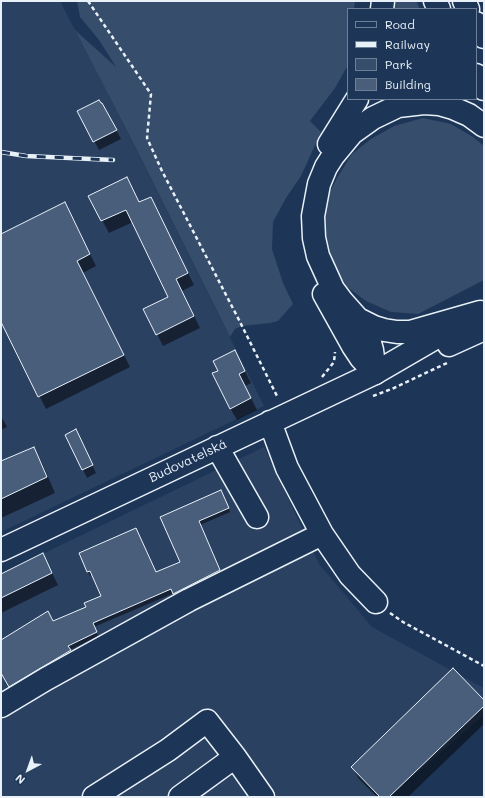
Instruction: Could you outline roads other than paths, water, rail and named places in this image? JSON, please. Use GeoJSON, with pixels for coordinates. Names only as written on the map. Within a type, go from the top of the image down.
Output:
{"type":"FeatureCollection","features":[{"type":"Feature","properties":{"kind":"main road"},"geometry":{"type":"LineString","coordinates":[[477,25],[484,37]]}},
{"type":"Feature","properties":{"kind":"main road"},"geometry":{"type":"LineString","coordinates":[[477,77],[484,89]]}},
{"type":"Feature","properties":{"kind":"main road"},"geometry":{"type":"LineString","coordinates":[[356,100],[319,160],[311,178],[305,198],[303,219],[305,242],[310,264],[319,285],[353,346],[361,358],[375,373]]}},
{"type":"Feature","properties":{"kind":"main road"},"geometry":{"type":"LineString","coordinates":[[375,373],[372,350],[368,336],[358,319],[333,289],[318,256],[314,238],[313,216],[319,184],[326,167],[347,138],[383,112],[398,106],[424,103],[439,104],[469,115],[484,126]]}},
{"type":"Feature","properties":{"kind":"main road"},"geometry":{"type":"LineString","coordinates":[[358,319],[384,330],[410,332],[483,317]]}},
{"type":"Feature","properties":{"kind":"main road","name":"Budovatelská"},"geometry":{"type":"LineString","coordinates":[[1,550],[375,373],[446,346],[483,317]]}},
{"type":"Feature","properties":{"kind":"main road"},"geometry":{"type":"LineString","coordinates":[[270,422],[287,468],[322,534],[350,575],[376,602]]}},
{"type":"Feature","properties":{"kind":"main road"},"geometry":{"type":"LineString","coordinates":[[217,447],[257,517]]}},
{"type":"Feature","properties":{"kind":"main road"},"geometry":{"type":"LineString","coordinates":[[1,706],[46,679],[189,600],[322,534]]}},
{"type":"Feature","properties":{"kind":"main road"},"geometry":{"type":"LineString","coordinates":[[103,795],[207,721],[264,797]]}},
{"type":"Feature","properties":{"kind":"main road"},"geometry":{"type":"LineString","coordinates":[[180,797],[235,757]]}},
{"type":"Feature","properties":{"kind":"railway"},"geometry":{"type":"LineString","coordinates":[[1,152],[26,156],[113,160]]}}]}
